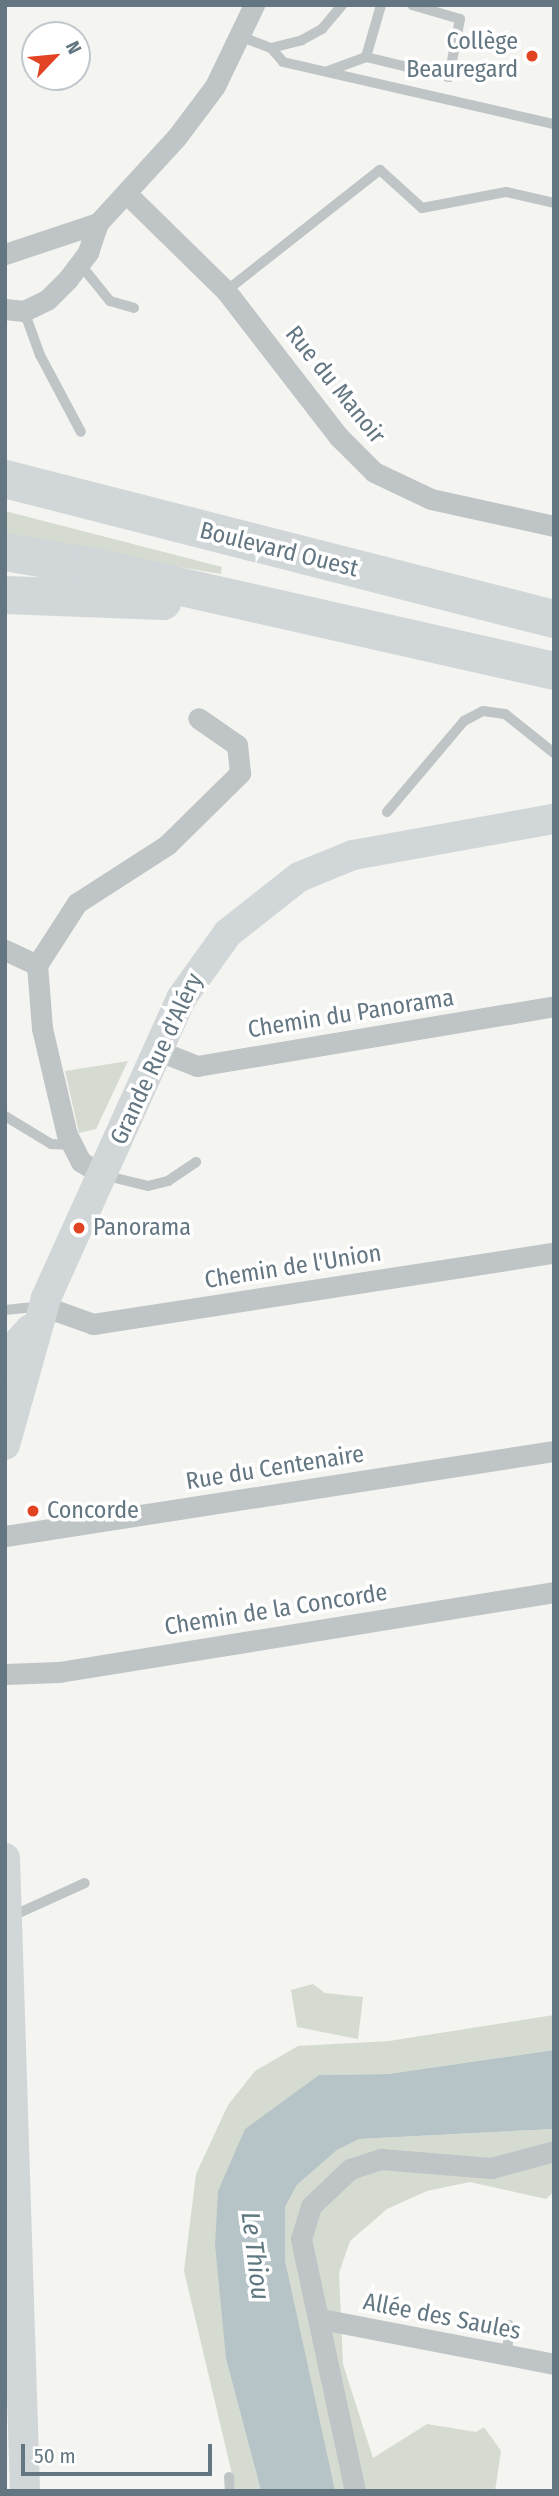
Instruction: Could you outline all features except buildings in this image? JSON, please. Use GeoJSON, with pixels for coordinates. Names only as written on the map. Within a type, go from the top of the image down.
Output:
{"type":"FeatureCollection","features":[{"type":"Feature","properties":{"kind":"highway","name":"Boulevard Ouest"},"geometry":{"type":"LineString","coordinates":[[5,479],[554,619]]}},
{"type":"Feature","properties":{"kind":"highway"},"geometry":{"type":"LineString","coordinates":[[5,552],[554,671]]}},
{"type":"Feature","properties":{"kind":"highway"},"geometry":{"type":"LineString","coordinates":[[5,595],[252,604]]}},
{"type":"Feature","properties":{"kind":"street"},"geometry":{"type":"LineString","coordinates":[[15,310],[47,300],[80,264],[98,223],[215,86],[242,37],[254,5]]}},
{"type":"Feature","properties":{"kind":"street","name":"Rue du Manoir"},"geometry":{"type":"LineString","coordinates":[[126,193],[226,291],[339,437],[374,472],[431,499],[554,526]]}},
{"type":"Feature","properties":{"kind":"street"},"geometry":{"type":"LineString","coordinates":[[5,254],[98,223]]}},
{"type":"Feature","properties":{"kind":"street"},"geometry":{"type":"LineString","coordinates":[[103,1175],[87,1168],[71,1146],[42,1028],[37,965],[77,903],[167,845],[240,774],[237,745],[198,718]]}},
{"type":"Feature","properties":{"kind":"street","name":"Grande Rue d'Aléry"},"geometry":{"type":"LineString","coordinates":[[5,1445],[40,1314],[190,982],[208,956],[251,911],[299,877],[382,848],[554,819]]}},
{"type":"Feature","properties":{"kind":"street"},"geometry":{"type":"LineString","coordinates":[[5,950],[37,965]]}},
{"type":"Feature","properties":{"kind":"street","name":"Chemin du Panorama"},"geometry":{"type":"LineString","coordinates":[[159,1051],[197,1066],[554,1006]]}},
{"type":"Feature","properties":{"kind":"street","name":"Chemin de l'Union"},"geometry":{"type":"LineString","coordinates":[[40,1314],[93,1324],[554,1253]]}},
{"type":"Feature","properties":{"kind":"street","name":"Grande Rue d'Aléry"},"geometry":{"type":"LineString","coordinates":[[5,1367],[14,1347],[40,1314]]}},
{"type":"Feature","properties":{"kind":"street","name":"Rue du Centenaire"},"geometry":{"type":"LineString","coordinates":[[5,1536],[554,1451]]}},
{"type":"Feature","properties":{"kind":"street","name":"Chemin de la Concorde"},"geometry":{"type":"LineString","coordinates":[[5,1674],[59,1672],[554,1592]]}},
{"type":"Feature","properties":{"kind":"street"},"geometry":{"type":"LineString","coordinates":[[5,1858],[25,2491]]}},
{"type":"Feature","properties":{"kind":"street"},"geometry":{"type":"LineString","coordinates":[[355,2491],[321,2319],[301,2239],[311,2206],[349,2169],[381,2159],[491,2168],[554,2151]]}},
{"type":"Feature","properties":{"kind":"street","name":"Allée des Saules"},"geometry":{"type":"LineString","coordinates":[[321,2319],[554,2364]]}},
{"type":"Feature","properties":{"kind":"lane"},"geometry":{"type":"LineString","coordinates":[[271,48],[302,40],[322,29],[342,5]]}},
{"type":"Feature","properties":{"kind":"lane"},"geometry":{"type":"LineString","coordinates":[[366,57],[381,5]]}},
{"type":"Feature","properties":{"kind":"lane"},"geometry":{"type":"LineString","coordinates":[[325,72],[366,57],[449,77],[460,19],[412,5]]}},
{"type":"Feature","properties":{"kind":"lane"},"geometry":{"type":"LineString","coordinates":[[242,37],[271,48],[283,62],[554,124]]}},
{"type":"Feature","properties":{"kind":"lane"},"geometry":{"type":"LineString","coordinates":[[226,291],[380,170],[422,208],[506,192],[554,203]]}},
{"type":"Feature","properties":{"kind":"lane"},"geometry":{"type":"LineString","coordinates":[[80,264],[110,301],[134,308]]}},
{"type":"Feature","properties":{"kind":"lane"},"geometry":{"type":"LineString","coordinates":[[15,310],[81,432]]}},
{"type":"Feature","properties":{"kind":"lane"},"geometry":{"type":"LineString","coordinates":[[387,812],[464,722],[483,711],[505,714],[554,753]]}},
{"type":"Feature","properties":{"kind":"lane"},"geometry":{"type":"LineString","coordinates":[[5,1116],[51,1144],[71,1146]]}},
{"type":"Feature","properties":{"kind":"lane"},"geometry":{"type":"LineString","coordinates":[[103,1175],[148,1186],[168,1181],[196,1162]]}},
{"type":"Feature","properties":{"kind":"lane"},"geometry":{"type":"LineString","coordinates":[[5,1310],[40,1314]]}},
{"type":"Feature","properties":{"kind":"lane"},"geometry":{"type":"LineString","coordinates":[[7,1918],[85,1883]]}},
{"type":"Feature","properties":{"kind":"lane"},"geometry":{"type":"LineString","coordinates":[[507,2356],[509,2325]]}},
{"type":"Feature","properties":{"kind":"lane"},"geometry":{"type":"LineString","coordinates":[[229,2477],[230,2491]]}},
{"type":"Feature","properties":{"kind":"shaded area"},"geometry":{"type":"Polygon","coordinates":[[[5,511],[222,567],[221,574],[5,538],[5,511]]]}},
{"type":"Feature","properties":{"kind":"shaded area"},"geometry":{"type":"Polygon","coordinates":[[[128,1061],[96,1129],[79,1133],[65,1071],[128,1061]]]}},
{"type":"Feature","properties":{"kind":"shaded area"},"geometry":{"type":"Polygon","coordinates":[[[313,1984],[325,1993],[363,1997],[358,2039],[297,2027],[291,1990],[313,1984]]]}},
{"type":"Feature","properties":{"kind":"shaded area"},"geometry":{"type":"Polygon","coordinates":[[[554,2015],[554,2050],[388,2074],[319,2075],[226,2359],[261,2491],[236,2491],[184,2271],[196,2174],[228,2105],[255,2071],[298,2046],[389,2041],[554,2015]]]}},
{"type":"Feature","properties":{"kind":"shaded area"},"geometry":{"type":"Polygon","coordinates":[[[554,2129],[554,2192],[546,2199],[470,2182],[427,2191],[387,2209],[350,2241],[339,2273],[343,2364],[373,2458],[427,2424],[476,2432],[484,2427],[501,2451],[495,2491],[334,2491],[285,2260],[285,2207],[297,2185],[337,2150],[359,2139],[554,2129]]]}},
{"type":"Feature","properties":{"kind":"water","name":"Le Thiou"},"geometry":{"type":"Polygon","coordinates":[[[554,2050],[554,2129],[359,2139],[337,2150],[297,2185],[285,2207],[285,2260],[335,2491],[261,2491],[226,2359],[215,2244],[218,2191],[245,2129],[319,2075],[388,2074],[554,2050]]]}},
{"type":"Feature","properties":{"kind":"place","name":"Collège Beauregard"},"geometry":{"type":"Point","coordinates":[532,56]}},
{"type":"Feature","properties":{"kind":"place","name":"Panorama"},"geometry":{"type":"Point","coordinates":[79,1228]}},
{"type":"Feature","properties":{"kind":"place","name":"Concorde"},"geometry":{"type":"Point","coordinates":[33,1511]}}]}
